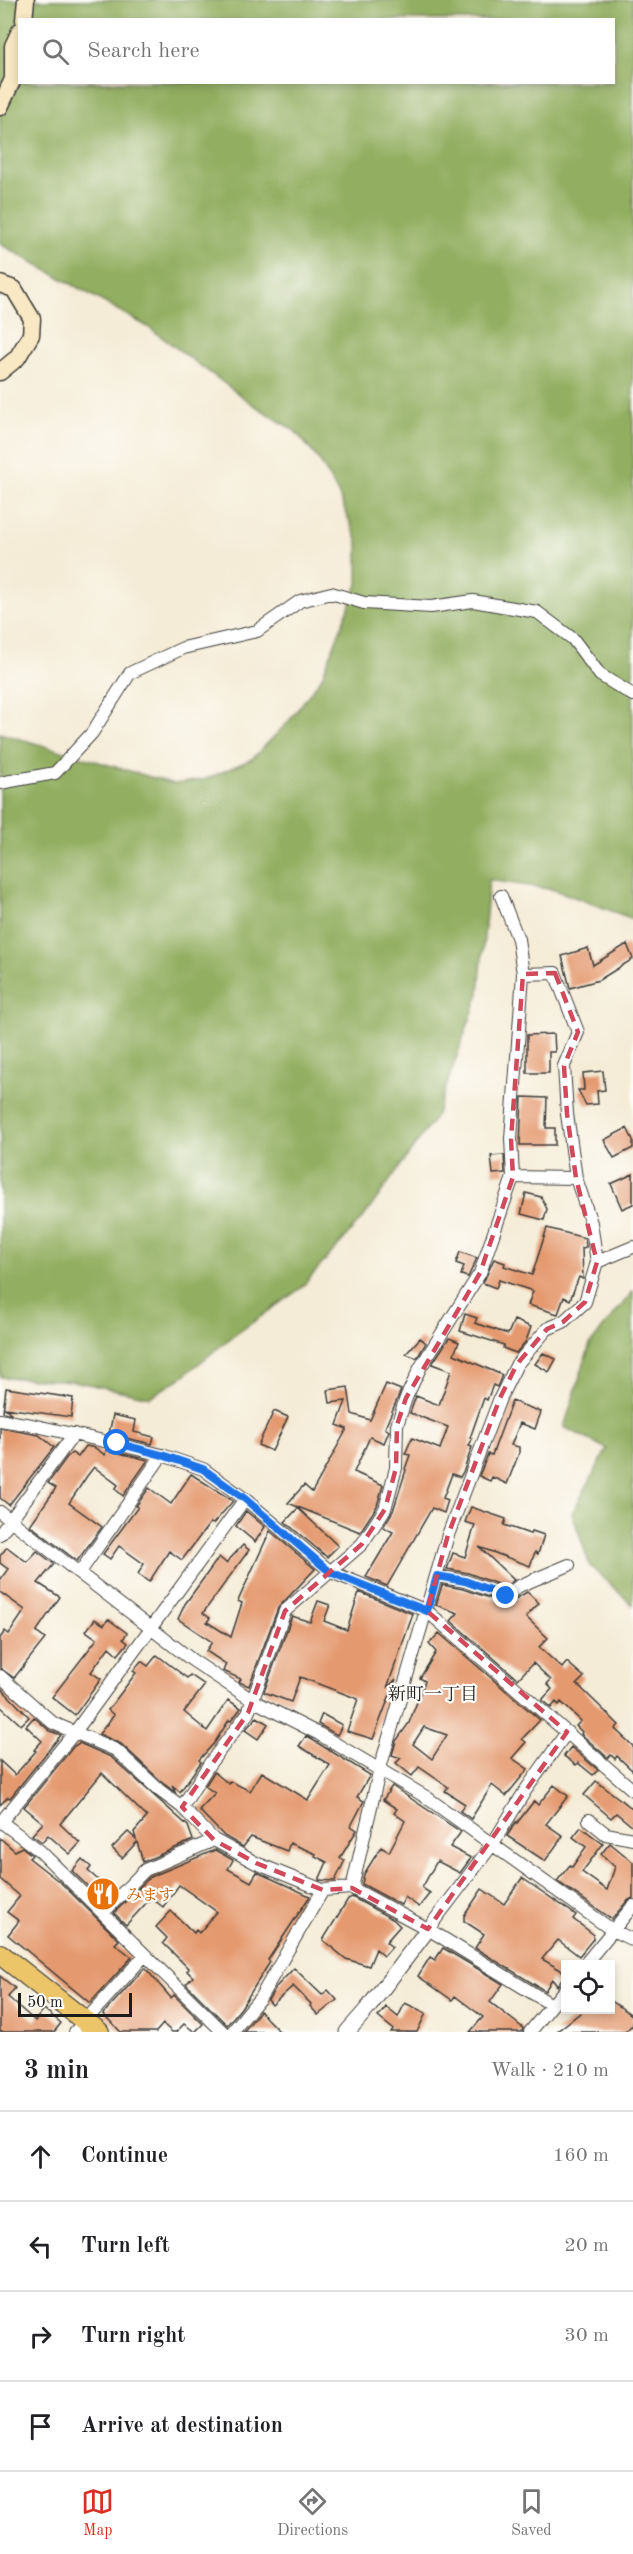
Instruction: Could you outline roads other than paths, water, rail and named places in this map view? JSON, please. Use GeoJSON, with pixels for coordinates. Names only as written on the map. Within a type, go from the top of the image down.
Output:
{"type":"FeatureCollection","features":[{"type":"Feature","properties":{"kind":"main road"},"geometry":{"type":"LineString","coordinates":[[24,18],[26,0]]}},
{"type":"Feature","properties":{"kind":"main road"},"geometry":{"type":"LineString","coordinates":[[0,107],[13,79],[13,46],[18,35]]}},
{"type":"Feature","properties":{"kind":"main road"},"geometry":{"type":"LineString","coordinates":[[0,284],[14,289],[32,319],[32,327],[31,335],[16,358],[0,372]]}},
{"type":"Feature","properties":{"kind":"main road"},"geometry":{"type":"LineString","coordinates":[[0,1954],[87,2028]]}},
{"type":"Feature","properties":{"kind":"street"},"geometry":{"type":"LineString","coordinates":[[0,783],[55,773],[92,733],[130,673],[183,648],[257,631],[300,601],[331,593],[364,603],[431,607],[473,601],[537,612],[573,639],[600,675],[633,695]]}},
{"type":"Feature","properties":{"kind":"street"},"geometry":{"type":"LineString","coordinates":[[182,1807],[210,1762],[248,1713],[285,1611],[362,1544],[386,1509],[396,1468],[397,1425],[406,1398],[420,1368],[480,1273],[513,1177],[511,1139],[524,974],[518,939],[501,896]]}},
{"type":"Feature","properties":{"kind":"street"},"geometry":{"type":"LineString","coordinates":[[352,1888],[380,1768],[448,1535],[500,1398],[518,1364],[547,1329],[563,1322],[585,1302],[597,1262],[591,1222],[576,1178],[564,1066],[578,1032],[555,973],[524,974]]}},
{"type":"Feature","properties":{"kind":"street"},"geometry":{"type":"LineString","coordinates":[[513,1177],[576,1178]]}},
{"type":"Feature","properties":{"kind":"street"},"geometry":{"type":"LineString","coordinates":[[597,1262],[633,1247]]}},
{"type":"Feature","properties":{"kind":"street"},"geometry":{"type":"LineString","coordinates":[[0,1420],[74,1434],[162,1455],[203,1469],[245,1499],[330,1572],[427,1611],[633,1790]]}},
{"type":"Feature","properties":{"kind":"street"},"geometry":{"type":"LineString","coordinates":[[0,1533],[5,1516],[74,1434]]}},
{"type":"Feature","properties":{"kind":"street"},"geometry":{"type":"LineString","coordinates":[[80,1572],[162,1455]]}},
{"type":"Feature","properties":{"kind":"street"},"geometry":{"type":"LineString","coordinates":[[223,2032],[40,1851],[1,1821],[75,1732],[245,1499]]}},
{"type":"Feature","properties":{"kind":"street"},"geometry":{"type":"LineString","coordinates":[[5,1516],[192,1660],[252,1700],[320,1734],[426,1797],[612,1930],[633,1940]]}},
{"type":"Feature","properties":{"kind":"street"},"geometry":{"type":"LineString","coordinates":[[437,1576],[465,1581],[506,1596],[519,1586],[569,1565]]}},
{"type":"Feature","properties":{"kind":"street"},"geometry":{"type":"LineString","coordinates":[[0,1676],[53,1723],[116,1750],[159,1790],[182,1807],[214,1840],[256,1863],[323,1890],[352,1888],[428,1929],[552,2005]]}},
{"type":"Feature","properties":{"kind":"street"},"geometry":{"type":"LineString","coordinates":[[347,2032],[492,1845],[525,1791],[567,1732]]}},
{"type":"Feature","properties":{"kind":"street"},"geometry":{"type":"LineString","coordinates":[[589,1820],[606,1834],[633,1839]]}},
{"type":"Feature","properties":{"kind":"street"},"geometry":{"type":"LineString","coordinates":[[104,1912],[145,1870],[214,1840]]}},
{"type":"Feature","properties":{"kind":"street"},"geometry":{"type":"LineString","coordinates":[[232,2032],[260,1998],[323,1890]]}},
{"type":"Feature","properties":{"kind":"street"},"geometry":{"type":"LineString","coordinates":[[589,1960],[633,1906]]}},
{"type":"Feature","properties":{"kind":"street"},"geometry":{"type":"LineString","coordinates":[[87,2028],[145,1955]]}},
{"type":"Feature","properties":{"kind":"street"},"geometry":{"type":"LineString","coordinates":[[530,2032],[561,1994]]}},
{"type":"Feature","properties":{"kind":"place","name":"みます"},"geometry":{"type":"Point","coordinates":[103,1894]}},
{"type":"Feature","properties":{"kind":"district","name":"新町一丁目"},"geometry":{"type":"Point","coordinates":[433,1694]}}]}
